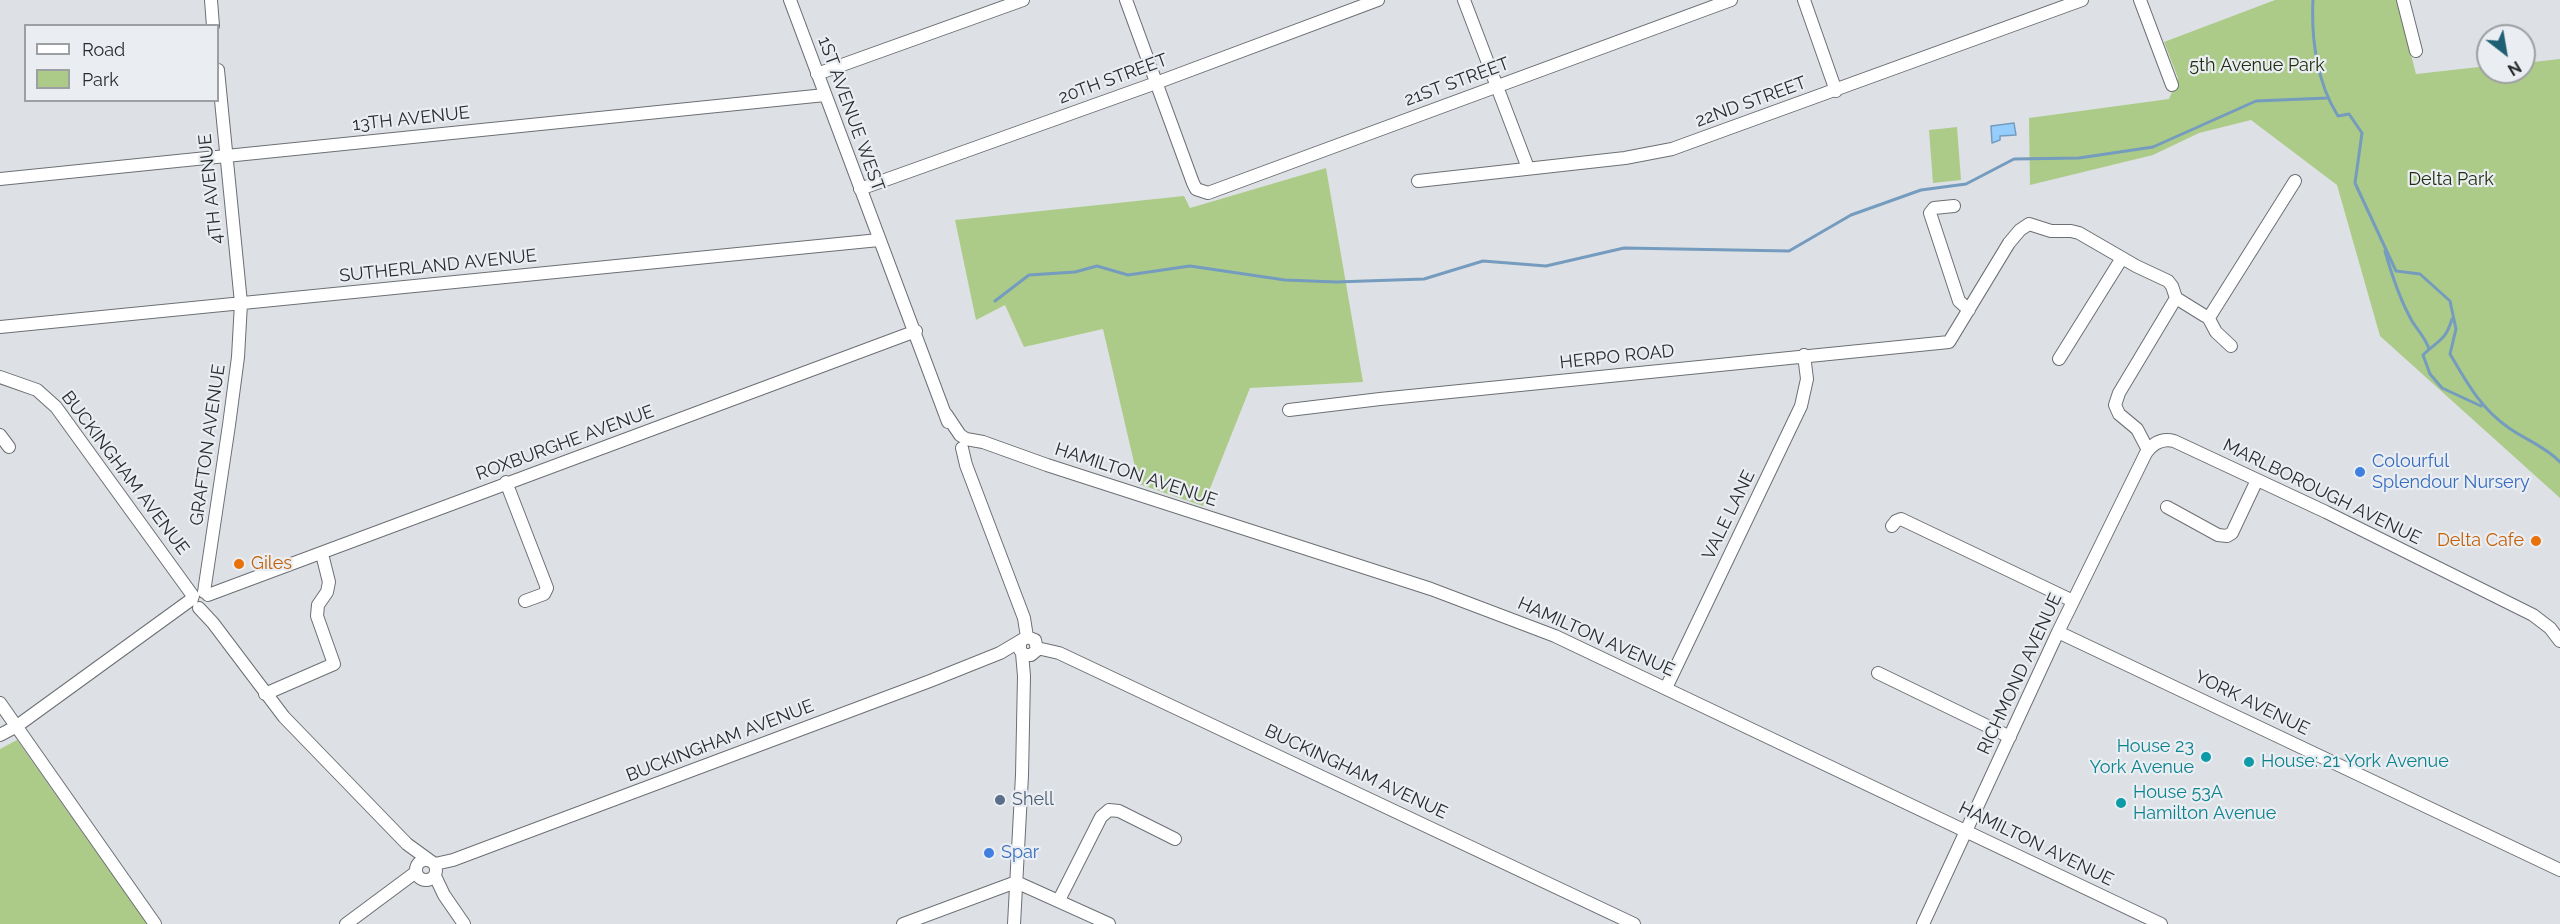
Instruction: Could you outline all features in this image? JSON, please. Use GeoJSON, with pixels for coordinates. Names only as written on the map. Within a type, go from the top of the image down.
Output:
{"type":"FeatureCollection","features":[{"type":"Feature","properties":{"kind":"street"},"geometry":{"type":"LineString","coordinates":[[211,0],[213,24]]}},
{"type":"Feature","properties":{"kind":"street","name":"1ST AVENUE WEST"},"geometry":{"type":"LineString","coordinates":[[790,0],[946,414],[961,442],[966,465],[1024,618],[1028,647],[1024,676],[1014,924]]}},
{"type":"Feature","properties":{"kind":"street"},"geometry":{"type":"LineString","coordinates":[[817,74],[1023,0]]}},
{"type":"Feature","properties":{"kind":"street"},"geometry":{"type":"LineString","coordinates":[[1126,0],[1156,83]]}},
{"type":"Feature","properties":{"kind":"street","name":"20TH STREET"},"geometry":{"type":"LineString","coordinates":[[860,189],[1156,83],[1378,0]]}},
{"type":"Feature","properties":{"kind":"street"},"geometry":{"type":"LineString","coordinates":[[1464,0],[1528,168]]}},
{"type":"Feature","properties":{"kind":"street","name":"21ST STREET"},"geometry":{"type":"LineString","coordinates":[[1156,83],[1196,189],[1208,193],[1731,0]]}},
{"type":"Feature","properties":{"kind":"street"},"geometry":{"type":"LineString","coordinates":[[1804,0],[1836,91]]}},
{"type":"Feature","properties":{"kind":"street","name":"22ND STREET"},"geometry":{"type":"LineString","coordinates":[[1418,181],[1662,152],[1836,91],[2082,0]]}},
{"type":"Feature","properties":{"kind":"street"},"geometry":{"type":"LineString","coordinates":[[2140,0],[2172,85]]}},
{"type":"Feature","properties":{"kind":"street"},"geometry":{"type":"LineString","coordinates":[[2403,0],[2416,51]]}},
{"type":"Feature","properties":{"kind":"street","name":"4TH AVENUE"},"geometry":{"type":"LineString","coordinates":[[219,82],[241,303]]}},
{"type":"Feature","properties":{"kind":"street","name":"13TH AVENUE"},"geometry":{"type":"LineString","coordinates":[[0,179],[825,95]]}},
{"type":"Feature","properties":{"kind":"street"},"geometry":{"type":"LineString","coordinates":[[2208,317],[2295,181]]}},
{"type":"Feature","properties":{"kind":"street"},"geometry":{"type":"LineString","coordinates":[[1954,206],[1934,208],[1930,213],[1959,301],[1970,310],[2009,243],[2020,230],[2029,224],[2051,231],[2074,231],[2168,281],[2176,298],[2208,317],[2216,332],[2231,346]]}},
{"type":"Feature","properties":{"kind":"street","name":"SUTHERLAND AVENUE"},"geometry":{"type":"LineString","coordinates":[[0,327],[879,240]]}},
{"type":"Feature","properties":{"kind":"street"},"geometry":{"type":"LineString","coordinates":[[2059,359],[2122,258]]}},
{"type":"Feature","properties":{"kind":"street"},"geometry":{"type":"LineString","coordinates":[[2152,447],[2137,429],[2119,414],[2115,405],[2119,393],[2176,298]]}},
{"type":"Feature","properties":{"kind":"street","name":"GRAFTON AVENUE"},"geometry":{"type":"LineString","coordinates":[[201,600],[230,415],[241,303]]}},
{"type":"Feature","properties":{"kind":"street","name":"HERPO ROAD"},"geometry":{"type":"LineString","coordinates":[[1289,410],[1804,355],[1949,342],[1970,310]]}},
{"type":"Feature","properties":{"kind":"street","name":"ROXBURGHE AVENUE"},"geometry":{"type":"LineString","coordinates":[[0,735],[17,726],[173,614],[201,600],[506,482],[672,424],[916,331]]}},
{"type":"Feature","properties":{"kind":"street","name":"VALE LANE"},"geometry":{"type":"LineString","coordinates":[[1666,687],[1797,417],[1806,388],[1804,355]]}},
{"type":"Feature","properties":{"kind":"street","name":"BUCKINGHAM AVENUE"},"geometry":{"type":"LineString","coordinates":[[0,377],[37,390],[56,407],[184,583],[201,600],[213,623],[265,694],[301,735],[407,844],[427,871],[1000,652],[1028,647],[1048,649],[1062,654],[1634,924]]}},
{"type":"Feature","properties":{"kind":"street"},"geometry":{"type":"LineString","coordinates":[[0,435],[9,447]]}},
{"type":"Feature","properties":{"kind":"street","name":"MARLBOROUGH AVENUE"},"geometry":{"type":"LineString","coordinates":[[2152,447],[2167,440],[2174,441],[2257,480],[2533,615],[2550,627],[2560,641]]}},
{"type":"Feature","properties":{"kind":"street","name":"HAMILTON AVENUE"},"geometry":{"type":"LineString","coordinates":[[961,442],[990,445],[1466,602],[1555,636],[2162,924]]}},
{"type":"Feature","properties":{"kind":"street","name":"RICHMOND AVENUE"},"geometry":{"type":"LineString","coordinates":[[1923,924],[2058,632],[2152,447]]}},
{"type":"Feature","properties":{"kind":"street"},"geometry":{"type":"LineString","coordinates":[[2167,507],[2218,535],[2228,536],[2232,533],[2257,480]]}},
{"type":"Feature","properties":{"kind":"street"},"geometry":{"type":"LineString","coordinates":[[506,482],[547,584],[547,591],[544,594],[525,601]]}},
{"type":"Feature","properties":{"kind":"street"},"geometry":{"type":"LineString","coordinates":[[1892,526],[1901,519],[2073,601]]}},
{"type":"Feature","properties":{"kind":"street"},"geometry":{"type":"LineString","coordinates":[[265,694],[334,664],[317,616],[318,605],[329,587],[322,554]]}},
{"type":"Feature","properties":{"kind":"street","name":"YORK AVENUE"},"geometry":{"type":"LineString","coordinates":[[2058,632],[2560,870]]}},
{"type":"Feature","properties":{"kind":"street"},"geometry":{"type":"LineString","coordinates":[[1878,673],[2010,737]]}},
{"type":"Feature","properties":{"kind":"street"},"geometry":{"type":"LineString","coordinates":[[0,703],[155,924]]}},
{"type":"Feature","properties":{"kind":"street"},"geometry":{"type":"LineString","coordinates":[[1059,900],[1101,817],[1109,810],[1119,811],[1175,839]]}},
{"type":"Feature","properties":{"kind":"street"},"geometry":{"type":"LineString","coordinates":[[346,924],[399,886],[427,871],[464,924]]}},
{"type":"Feature","properties":{"kind":"street"},"geometry":{"type":"LineString","coordinates":[[903,924],[1016,882],[1109,924]]}},
{"type":"Feature","properties":{"kind":"green space","name":"Delta Park"},"geometry":{"type":"Polygon","coordinates":[[[2275,0],[2397,0],[2416,74],[2476,67],[2476,84],[2536,84],[2536,62],[2560,59],[2560,498],[2380,336],[2337,185],[2251,120],[2199,133],[2153,155],[2030,185],[2029,118],[2169,99],[2178,78],[2164,42],[2275,0]]]}},
{"type":"Feature","properties":{"kind":"green space"},"geometry":{"type":"Polygon","coordinates":[[[1957,127],[1961,180],[1933,183],[1929,130],[1957,127]]]}},
{"type":"Feature","properties":{"kind":"green space"},"geometry":{"type":"Polygon","coordinates":[[[1326,168],[1363,382],[1250,388],[1203,506],[1139,484],[1103,329],[1024,347],[1005,305],[976,320],[955,220],[1184,196],[1190,208],[1326,168]]]}},
{"type":"Feature","properties":{"kind":"green space"},"geometry":{"type":"Polygon","coordinates":[[[17,740],[147,924],[0,924],[0,749],[17,740]]]}},
{"type":"Feature","properties":{"kind":"water"},"geometry":{"type":"Polygon","coordinates":[[[2014,123],[2016,135],[2000,136],[2000,140],[1992,143],[1991,126],[2014,123]]]}},
{"type":"Feature","properties":{"kind":"waterway"},"geometry":{"type":"LineString","coordinates":[[2313,0],[2314,45],[2320,75],[2338,116],[2349,114],[2362,133],[2355,183],[2396,271],[2420,274],[2450,301],[2456,329],[2450,354],[2469,385],[2499,421],[2549,452],[2560,462]]}},
{"type":"Feature","properties":{"kind":"waterway"},"geometry":{"type":"LineString","coordinates":[[995,301],[1029,275],[1075,272],[1097,266],[1128,275],[1190,266],[1285,280],[1336,282],[1424,279],[1483,261],[1546,266],[1624,248],[1789,251],[1851,215],[1921,190],[1966,184],[2014,159],[2079,158],[2153,147],[2256,101],[2327,98]]}},
{"type":"Feature","properties":{"kind":"waterway"},"geometry":{"type":"LineString","coordinates":[[2385,251],[2403,304],[2429,349]]}},
{"type":"Feature","properties":{"kind":"waterway"},"geometry":{"type":"LineString","coordinates":[[2452,319],[2444,336],[2423,355],[2430,374],[2442,388],[2481,406]]}},
{"type":"Feature","properties":{"kind":"place","name":"Colourful Splendour Nursery"},"geometry":{"type":"Point","coordinates":[2360,472]}},
{"type":"Feature","properties":{"kind":"place","name":"Delta Cafe"},"geometry":{"type":"Point","coordinates":[2536,541]}},
{"type":"Feature","properties":{"kind":"place","name":"Giles"},"geometry":{"type":"Point","coordinates":[239,564]}},
{"type":"Feature","properties":{"kind":"place","name":"House 23 York Avenue"},"geometry":{"type":"Point","coordinates":[2206,757]}},
{"type":"Feature","properties":{"kind":"place","name":"House: 21 York Avenue"},"geometry":{"type":"Point","coordinates":[2249,762]}},
{"type":"Feature","properties":{"kind":"place","name":"Shell"},"geometry":{"type":"Point","coordinates":[1000,800]}},
{"type":"Feature","properties":{"kind":"place","name":"House 53A Hamilton Avenue"},"geometry":{"type":"Point","coordinates":[2121,803]}},
{"type":"Feature","properties":{"kind":"place","name":"Spar"},"geometry":{"type":"Point","coordinates":[989,853]}},
{"type":"Feature","properties":{"kind":"park label","name":"5th Avenue Park"},"geometry":{"type":"Point","coordinates":[2257,66]}}]}
